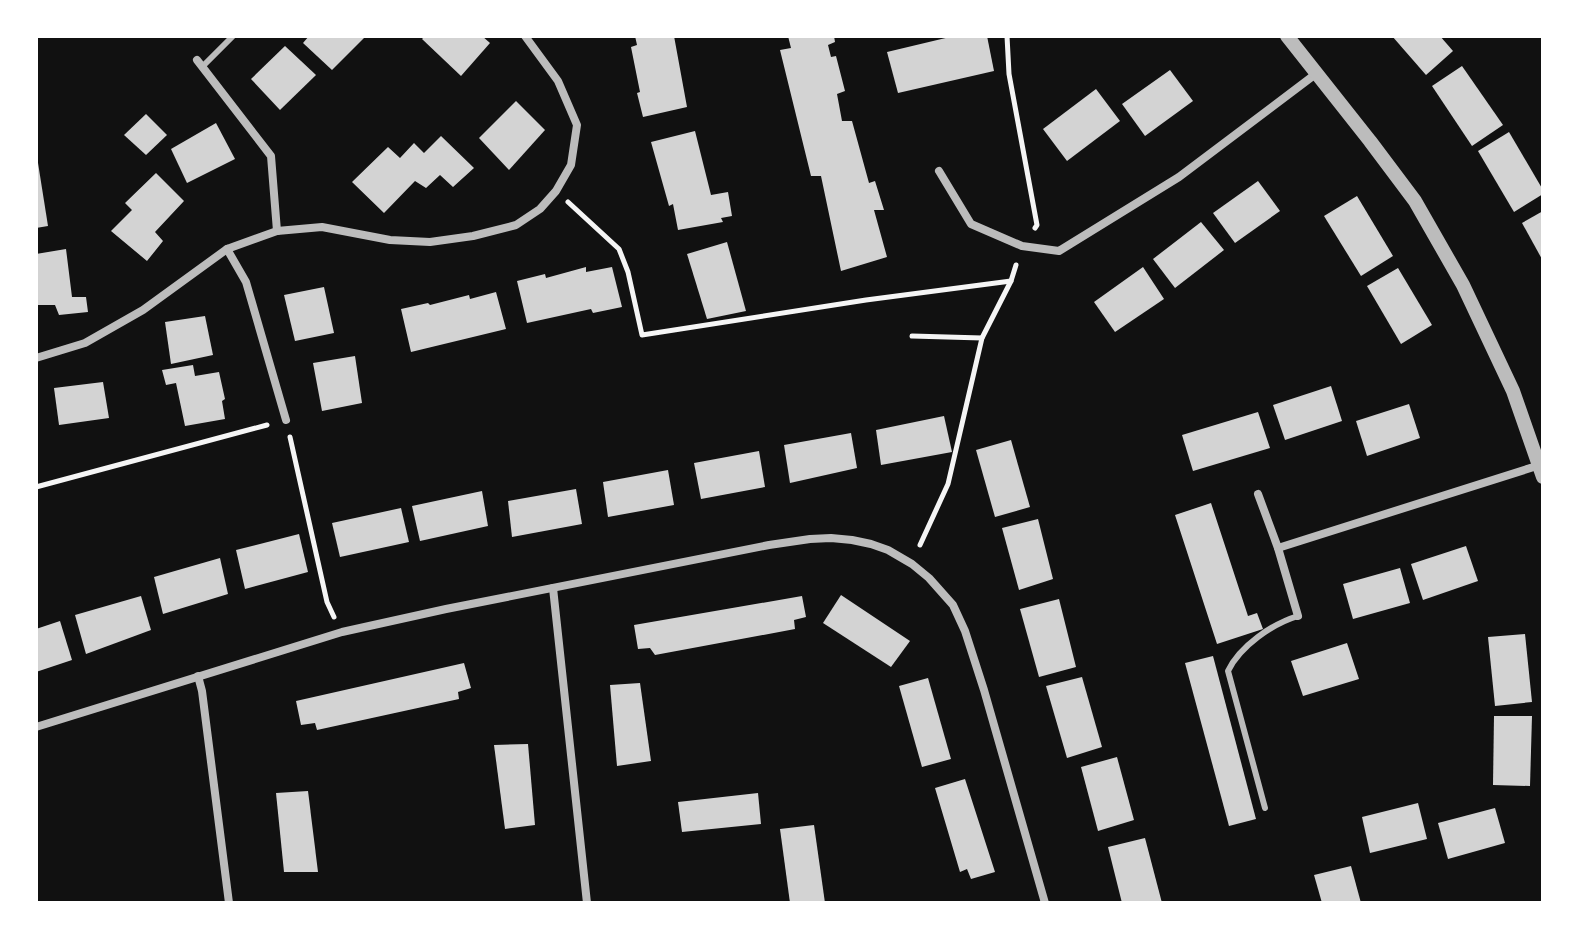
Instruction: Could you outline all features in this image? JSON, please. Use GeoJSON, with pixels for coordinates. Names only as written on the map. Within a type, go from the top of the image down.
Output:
{"type":"FeatureCollection","features":[{"type":"Feature","properties":{"kind":"street"},"geometry":{"type":"LineString","coordinates":[[36,358],[85,343],[143,310],[227,249],[277,231],[322,227],[390,240],[430,242],[473,236],[516,225],[540,209],[556,191],[571,165],[577,125],[558,81],[525,36]]}},
{"type":"Feature","properties":{"kind":"street"},"geometry":{"type":"LineString","coordinates":[[1278,548],[1541,471],[1513,391],[1463,285],[1415,201],[1287,36]]}},
{"type":"Feature","properties":{"kind":"street"},"geometry":{"type":"LineString","coordinates":[[199,64],[271,156],[277,231]]}},
{"type":"Feature","properties":{"kind":"street"},"geometry":{"type":"LineString","coordinates":[[939,171],[971,224],[1022,246],[1059,251],[1179,177],[1318,73]]}},
{"type":"Feature","properties":{"kind":"street"},"geometry":{"type":"LineString","coordinates":[[227,249],[246,282],[286,420]]}},
{"type":"Feature","properties":{"kind":"street"},"geometry":{"type":"LineString","coordinates":[[1258,494],[1298,616]]}},
{"type":"Feature","properties":{"kind":"street"},"geometry":{"type":"LineString","coordinates":[[36,727],[342,632],[810,539],[852,540],[888,550],[912,564],[953,605],[965,631],[1045,903]]}},
{"type":"Feature","properties":{"kind":"street"},"geometry":{"type":"LineString","coordinates":[[553,588],[587,903]]}},
{"type":"Feature","properties":{"kind":"street"},"geometry":{"type":"LineString","coordinates":[[198,676],[229,903]]}},
{"type":"Feature","properties":{"kind":"lane"},"geometry":{"type":"LineString","coordinates":[[199,64],[233,36]]}},
{"type":"Feature","properties":{"kind":"lane"},"geometry":{"type":"LineString","coordinates":[[1265,808],[1228,671],[1232,662],[1264,632],[1281,621],[1298,616]]}},
{"type":"Feature","properties":{"kind":"path"},"geometry":{"type":"LineString","coordinates":[[912,564],[948,484],[982,338],[1011,281],[1022,246],[1037,225],[1009,74],[1007,36]]}},
{"type":"Feature","properties":{"kind":"path"},"geometry":{"type":"LineString","coordinates":[[556,191],[619,249],[628,272],[642,335],[1011,281]]}},
{"type":"Feature","properties":{"kind":"path"},"geometry":{"type":"LineString","coordinates":[[912,336],[982,338]]}},
{"type":"Feature","properties":{"kind":"path"},"geometry":{"type":"LineString","coordinates":[[36,487],[286,420],[327,602],[342,632]]}},
{"type":"Feature","properties":{"kind":"building"},"geometry":{"type":"Polygon","coordinates":[[[309,36],[366,36],[332,70],[303,43],[309,36]]]}},
{"type":"Feature","properties":{"kind":"building"},"geometry":{"type":"Polygon","coordinates":[[[425,36],[482,36],[490,43],[461,76],[422,39],[425,36]]]}},
{"type":"Feature","properties":{"kind":"building"},"geometry":{"type":"Polygon","coordinates":[[[635,36],[674,36],[687,107],[643,117],[631,47],[637,45],[635,36]]]}},
{"type":"Feature","properties":{"kind":"building"},"geometry":{"type":"Polygon","coordinates":[[[788,36],[834,36],[835,42],[828,45],[831,57],[836,56],[845,91],[837,94],[842,121],[852,121],[869,183],[875,181],[884,210],[874,210],[887,257],[841,271],[821,176],[811,176],[780,50],[791,48],[788,36]]]}},
{"type":"Feature","properties":{"kind":"building"},"geometry":{"type":"Polygon","coordinates":[[[954,36],[987,36],[994,71],[898,93],[887,52],[954,36]]]}},
{"type":"Feature","properties":{"kind":"building"},"geometry":{"type":"Polygon","coordinates":[[[1392,36],[1440,36],[1453,51],[1426,75],[1392,36]]]}},
{"type":"Feature","properties":{"kind":"building"},"geometry":{"type":"Polygon","coordinates":[[[285,46],[316,75],[280,110],[251,79],[285,46]]]}},
{"type":"Feature","properties":{"kind":"building"},"geometry":{"type":"Polygon","coordinates":[[[1462,66],[1503,125],[1472,146],[1432,86],[1462,66]]]}},
{"type":"Feature","properties":{"kind":"building"},"geometry":{"type":"Polygon","coordinates":[[[1170,70],[1193,101],[1145,136],[1122,104],[1170,70]]]}},
{"type":"Feature","properties":{"kind":"building"},"geometry":{"type":"Polygon","coordinates":[[[1096,89],[1120,121],[1067,161],[1043,129],[1096,89]]]}},
{"type":"Feature","properties":{"kind":"building"},"geometry":{"type":"Polygon","coordinates":[[[516,101],[545,130],[509,170],[479,138],[516,101]]]}},
{"type":"Feature","properties":{"kind":"building"},"geometry":{"type":"Polygon","coordinates":[[[146,114],[167,135],[146,155],[124,135],[146,114]]]}},
{"type":"Feature","properties":{"kind":"building"},"geometry":{"type":"Polygon","coordinates":[[[216,123],[235,159],[187,183],[171,149],[216,123]]]}},
{"type":"Feature","properties":{"kind":"building"},"geometry":{"type":"Polygon","coordinates":[[[695,131],[711,195],[728,192],[732,216],[721,218],[723,222],[678,230],[673,204],[669,206],[651,142],[695,131]]]}},
{"type":"Feature","properties":{"kind":"building"},"geometry":{"type":"Polygon","coordinates":[[[1509,132],[1543,190],[1543,194],[1514,212],[1478,151],[1509,132]]]}},
{"type":"Feature","properties":{"kind":"building"},"geometry":{"type":"Polygon","coordinates":[[[441,136],[474,168],[453,187],[440,175],[426,188],[415,181],[384,213],[352,182],[388,147],[400,158],[414,143],[424,153],[441,136]]]}},
{"type":"Feature","properties":{"kind":"building"},"geometry":{"type":"Polygon","coordinates":[[[36,163],[48,226],[36,228],[36,163]]]}},
{"type":"Feature","properties":{"kind":"building"},"geometry":{"type":"Polygon","coordinates":[[[156,173],[184,201],[155,232],[163,241],[147,261],[111,231],[132,210],[125,203],[156,173]]]}},
{"type":"Feature","properties":{"kind":"building"},"geometry":{"type":"Polygon","coordinates":[[[1258,181],[1280,211],[1235,243],[1213,213],[1258,181]]]}},
{"type":"Feature","properties":{"kind":"building"},"geometry":{"type":"Polygon","coordinates":[[[1357,196],[1393,256],[1361,276],[1324,216],[1357,196]]]}},
{"type":"Feature","properties":{"kind":"building"},"geometry":{"type":"Polygon","coordinates":[[[1543,211],[1543,261],[1522,223],[1543,211]]]}},
{"type":"Feature","properties":{"kind":"building"},"geometry":{"type":"Polygon","coordinates":[[[1201,222],[1224,250],[1175,288],[1153,259],[1201,222]]]}},
{"type":"Feature","properties":{"kind":"building"},"geometry":{"type":"Polygon","coordinates":[[[727,242],[746,311],[707,319],[687,254],[727,242]]]}},
{"type":"Feature","properties":{"kind":"building"},"geometry":{"type":"Polygon","coordinates":[[[66,249],[72,297],[86,297],[88,312],[59,315],[55,305],[37,305],[36,254],[66,249]]]}},
{"type":"Feature","properties":{"kind":"building"},"geometry":{"type":"Polygon","coordinates":[[[586,267],[586,272],[612,267],[622,307],[593,313],[591,309],[527,323],[517,281],[545,274],[546,278],[586,267]]]}},
{"type":"Feature","properties":{"kind":"building"},"geometry":{"type":"Polygon","coordinates":[[[1143,267],[1164,299],[1115,332],[1094,302],[1143,267]]]}},
{"type":"Feature","properties":{"kind":"building"},"geometry":{"type":"Polygon","coordinates":[[[1398,268],[1432,325],[1401,344],[1367,286],[1398,268]]]}},
{"type":"Feature","properties":{"kind":"building"},"geometry":{"type":"Polygon","coordinates":[[[324,287],[334,333],[295,341],[284,295],[324,287]]]}},
{"type":"Feature","properties":{"kind":"building"},"geometry":{"type":"Polygon","coordinates":[[[496,292],[506,329],[411,352],[401,309],[496,292]]]}},
{"type":"Feature","properties":{"kind":"building"},"geometry":{"type":"Polygon","coordinates":[[[205,316],[213,355],[171,364],[165,322],[205,316]]]}},
{"type":"Feature","properties":{"kind":"building"},"geometry":{"type":"Polygon","coordinates":[[[355,356],[362,403],[322,411],[313,363],[355,356]]]}},
{"type":"Feature","properties":{"kind":"building"},"geometry":{"type":"Polygon","coordinates":[[[193,365],[195,376],[219,372],[225,399],[222,401],[225,419],[185,426],[176,383],[166,385],[162,370],[193,365]]]}},
{"type":"Feature","properties":{"kind":"building"},"geometry":{"type":"Polygon","coordinates":[[[103,382],[109,418],[59,425],[54,388],[103,382]]]}},
{"type":"Feature","properties":{"kind":"building"},"geometry":{"type":"Polygon","coordinates":[[[1331,386],[1342,421],[1285,440],[1273,405],[1331,386]]]}},
{"type":"Feature","properties":{"kind":"building"},"geometry":{"type":"Polygon","coordinates":[[[1409,404],[1420,438],[1367,456],[1356,421],[1409,404]]]}},
{"type":"Feature","properties":{"kind":"building"},"geometry":{"type":"Polygon","coordinates":[[[1258,412],[1270,448],[1193,471],[1182,435],[1258,412]]]}},
{"type":"Feature","properties":{"kind":"building"},"geometry":{"type":"Polygon","coordinates":[[[944,416],[952,452],[881,465],[876,430],[944,416]]]}},
{"type":"Feature","properties":{"kind":"building"},"geometry":{"type":"Polygon","coordinates":[[[851,433],[857,468],[790,483],[784,445],[851,433]]]}},
{"type":"Feature","properties":{"kind":"building"},"geometry":{"type":"Polygon","coordinates":[[[1011,440],[1030,507],[995,517],[976,450],[1011,440]]]}},
{"type":"Feature","properties":{"kind":"building"},"geometry":{"type":"Polygon","coordinates":[[[759,451],[765,487],[701,499],[694,463],[759,451]]]}},
{"type":"Feature","properties":{"kind":"building"},"geometry":{"type":"Polygon","coordinates":[[[668,470],[674,505],[608,517],[603,482],[668,470]]]}},
{"type":"Feature","properties":{"kind":"building"},"geometry":{"type":"Polygon","coordinates":[[[576,489],[582,524],[512,537],[508,501],[576,489]]]}},
{"type":"Feature","properties":{"kind":"building"},"geometry":{"type":"Polygon","coordinates":[[[482,491],[488,526],[420,541],[412,506],[482,491]]]}},
{"type":"Feature","properties":{"kind":"building"},"geometry":{"type":"Polygon","coordinates":[[[1211,503],[1248,616],[1257,613],[1263,629],[1217,644],[1175,515],[1211,503]]]}},
{"type":"Feature","properties":{"kind":"building"},"geometry":{"type":"Polygon","coordinates":[[[401,508],[409,542],[340,557],[332,523],[401,508]]]}},
{"type":"Feature","properties":{"kind":"building"},"geometry":{"type":"Polygon","coordinates":[[[1038,519],[1053,579],[1019,590],[1002,528],[1038,519]]]}},
{"type":"Feature","properties":{"kind":"building"},"geometry":{"type":"Polygon","coordinates":[[[299,534],[308,572],[245,589],[236,550],[299,534]]]}},
{"type":"Feature","properties":{"kind":"building"},"geometry":{"type":"Polygon","coordinates":[[[1466,546],[1478,581],[1423,600],[1411,564],[1466,546]]]}},
{"type":"Feature","properties":{"kind":"building"},"geometry":{"type":"Polygon","coordinates":[[[220,558],[228,594],[163,614],[154,577],[220,558]]]}},
{"type":"Feature","properties":{"kind":"building"},"geometry":{"type":"Polygon","coordinates":[[[1400,568],[1410,603],[1353,619],[1343,584],[1400,568]]]}},
{"type":"Feature","properties":{"kind":"building"},"geometry":{"type":"Polygon","coordinates":[[[841,595],[910,641],[891,667],[823,623],[841,595]]]}},
{"type":"Feature","properties":{"kind":"building"},"geometry":{"type":"Polygon","coordinates":[[[141,596],[151,630],[86,654],[75,615],[141,596]]]}},
{"type":"Feature","properties":{"kind":"building"},"geometry":{"type":"Polygon","coordinates":[[[802,596],[806,617],[794,620],[795,629],[655,655],[650,648],[638,649],[634,625],[802,596]]]}},
{"type":"Feature","properties":{"kind":"building"},"geometry":{"type":"Polygon","coordinates":[[[1059,599],[1076,667],[1039,677],[1020,609],[1059,599]]]}},
{"type":"Feature","properties":{"kind":"building"},"geometry":{"type":"Polygon","coordinates":[[[60,621],[72,660],[36,672],[36,629],[60,621]]]}},
{"type":"Feature","properties":{"kind":"building"},"geometry":{"type":"Polygon","coordinates":[[[1525,634],[1532,702],[1495,706],[1488,637],[1525,634]]]}},
{"type":"Feature","properties":{"kind":"building"},"geometry":{"type":"Polygon","coordinates":[[[1347,643],[1359,679],[1303,696],[1291,661],[1347,643]]]}},
{"type":"Feature","properties":{"kind":"building"},"geometry":{"type":"Polygon","coordinates":[[[1213,656],[1256,819],[1229,826],[1185,663],[1213,656]]]}},
{"type":"Feature","properties":{"kind":"building"},"geometry":{"type":"Polygon","coordinates":[[[464,663],[471,688],[458,692],[459,699],[317,730],[315,723],[301,725],[296,701],[464,663]]]}},
{"type":"Feature","properties":{"kind":"building"},"geometry":{"type":"Polygon","coordinates":[[[1082,677],[1102,747],[1067,758],[1046,686],[1082,677]]]}},
{"type":"Feature","properties":{"kind":"building"},"geometry":{"type":"Polygon","coordinates":[[[928,678],[951,759],[922,767],[899,686],[928,678]]]}},
{"type":"Feature","properties":{"kind":"building"},"geometry":{"type":"Polygon","coordinates":[[[640,683],[651,761],[617,766],[610,685],[640,683]]]}},
{"type":"Feature","properties":{"kind":"building"},"geometry":{"type":"Polygon","coordinates":[[[1494,716],[1532,716],[1530,786],[1493,785],[1494,716]]]}},
{"type":"Feature","properties":{"kind":"building"},"geometry":{"type":"Polygon","coordinates":[[[528,744],[535,825],[505,829],[494,745],[528,744]]]}},
{"type":"Feature","properties":{"kind":"building"},"geometry":{"type":"Polygon","coordinates":[[[1117,757],[1134,820],[1098,831],[1081,767],[1117,757]]]}},
{"type":"Feature","properties":{"kind":"building"},"geometry":{"type":"Polygon","coordinates":[[[965,779],[995,872],[971,879],[967,869],[960,872],[935,788],[965,779]]]}},
{"type":"Feature","properties":{"kind":"building"},"geometry":{"type":"Polygon","coordinates":[[[308,791],[318,872],[284,872],[276,793],[308,791]]]}},
{"type":"Feature","properties":{"kind":"building"},"geometry":{"type":"Polygon","coordinates":[[[758,793],[761,824],[682,832],[678,802],[758,793]]]}},
{"type":"Feature","properties":{"kind":"building"},"geometry":{"type":"Polygon","coordinates":[[[1418,803],[1427,839],[1370,853],[1362,817],[1418,803]]]}},
{"type":"Feature","properties":{"kind":"building"},"geometry":{"type":"Polygon","coordinates":[[[1495,808],[1505,843],[1448,859],[1438,823],[1495,808]]]}},
{"type":"Feature","properties":{"kind":"building"},"geometry":{"type":"Polygon","coordinates":[[[814,825],[825,903],[790,903],[780,829],[814,825]]]}},
{"type":"Feature","properties":{"kind":"building"},"geometry":{"type":"Polygon","coordinates":[[[1145,838],[1162,903],[1122,903],[1108,847],[1145,838]]]}},
{"type":"Feature","properties":{"kind":"building"},"geometry":{"type":"Polygon","coordinates":[[[1351,866],[1361,903],[1322,903],[1314,875],[1351,866]]]}}]}
